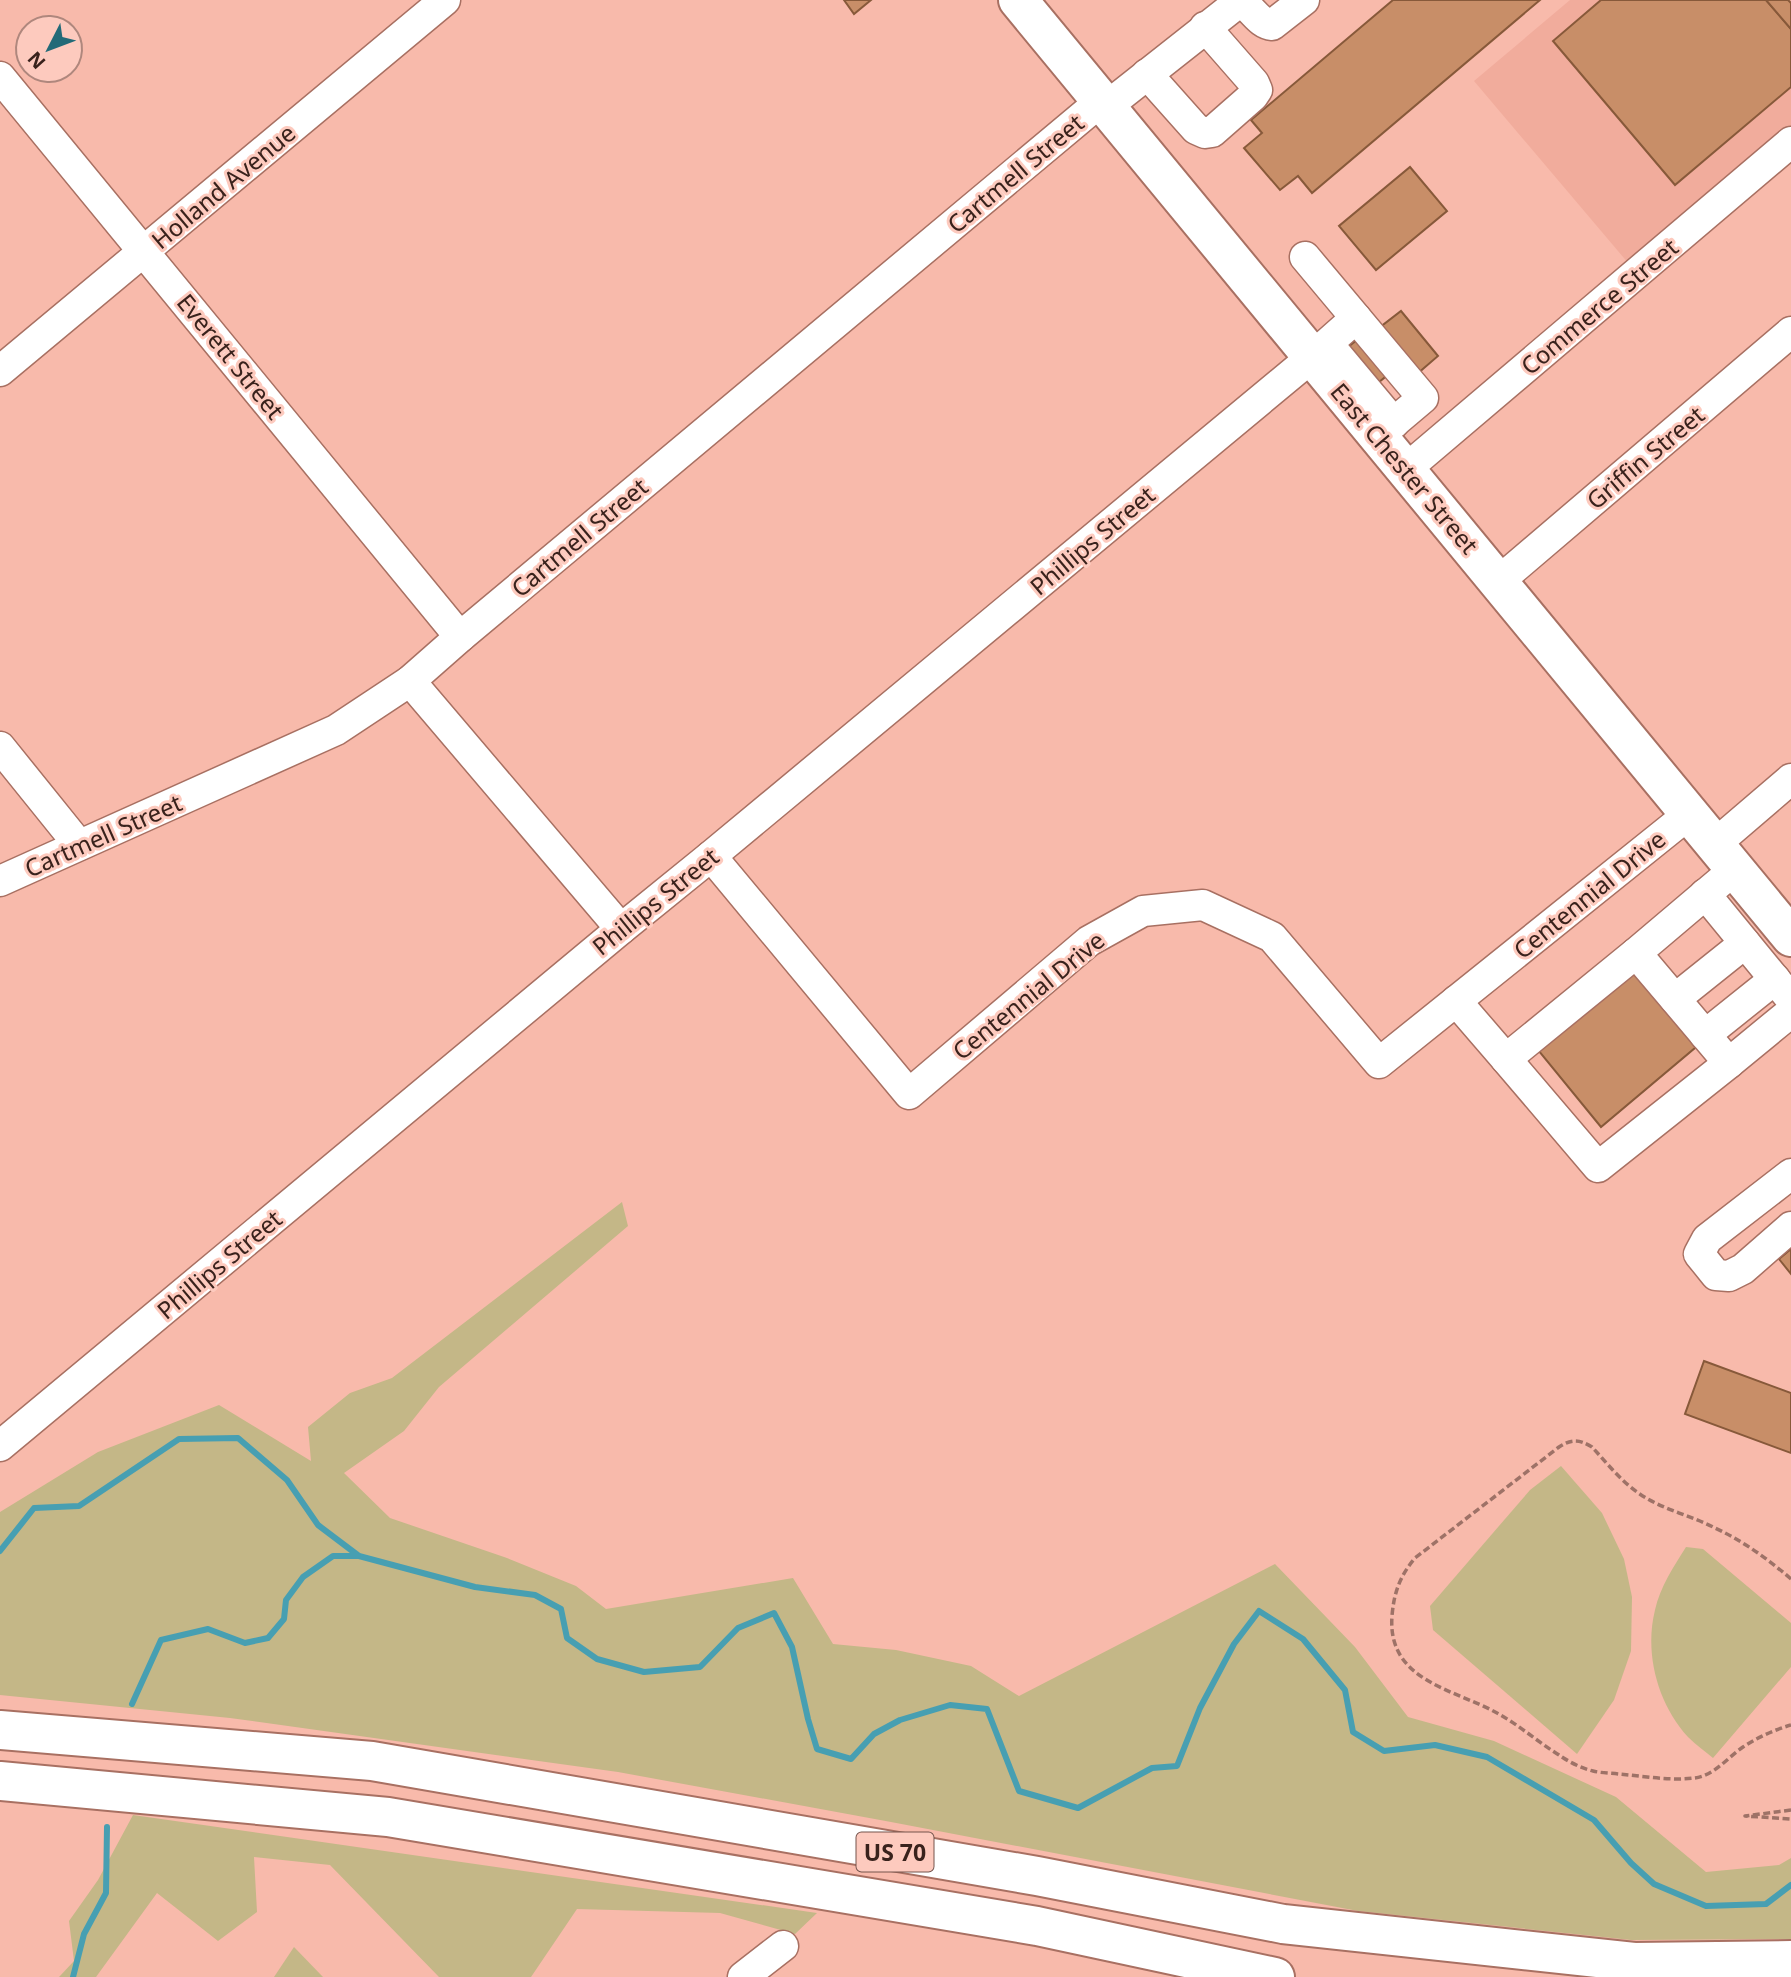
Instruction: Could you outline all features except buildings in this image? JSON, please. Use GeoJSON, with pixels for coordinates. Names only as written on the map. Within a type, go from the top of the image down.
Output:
{"type":"FeatureCollection","features":[{"type":"Feature","properties":{"kind":"main road","name":"East Chester Street"},"geometry":{"type":"LineString","coordinates":[[1018,0],[1103,104],[1386,429],[1406,470],[1791,937]]}},
{"type":"Feature","properties":{"kind":"main road","name":"US 70"},"geometry":{"type":"LineString","coordinates":[[0,1730],[372,1761],[1037,1876],[1283,1924],[1634,1962],[1791,1960]]}},
{"type":"Feature","properties":{"kind":"main road","name":"US 70"},"geometry":{"type":"LineString","coordinates":[[0,1781],[388,1817],[1037,1926],[1275,1977]]}},
{"type":"Feature","properties":{"kind":"street","name":"Holland Avenue"},"geometry":{"type":"LineString","coordinates":[[0,372],[445,0]]}},
{"type":"Feature","properties":{"kind":"street","name":"Cartmell Street"},"geometry":{"type":"LineString","coordinates":[[0,881],[336,730],[410,681],[1103,104],[1147,74],[1238,2],[1245,4],[1265,25],[1272,25],[1304,0]]}},
{"type":"Feature","properties":{"kind":"street"},"geometry":{"type":"LineString","coordinates":[[1147,74],[1196,129],[1205,133],[1212,132],[1257,90],[1254,83],[1205,27]]}},
{"type":"Feature","properties":{"kind":"street","name":"Everett Street"},"geometry":{"type":"LineString","coordinates":[[0,77],[460,637]]}},
{"type":"Feature","properties":{"kind":"street","name":"Commerce Street"},"geometry":{"type":"LineString","coordinates":[[1406,470],[1791,142]]}},
{"type":"Feature","properties":{"kind":"street"},"geometry":{"type":"LineString","coordinates":[[1305,257],[1423,398],[1386,429]]}},
{"type":"Feature","properties":{"kind":"street","name":"Phillips Street"},"geometry":{"type":"LineString","coordinates":[[0,1446],[1320,351],[1356,318]]}},
{"type":"Feature","properties":{"kind":"street","name":"Griffin Street"},"geometry":{"type":"LineString","coordinates":[[1499,581],[1791,332]]}},
{"type":"Feature","properties":{"kind":"street"},"geometry":{"type":"LineString","coordinates":[[410,681],[621,929]]}},
{"type":"Feature","properties":{"kind":"street"},"geometry":{"type":"LineString","coordinates":[[0,747],[79,845]]}},
{"type":"Feature","properties":{"kind":"street"},"geometry":{"type":"LineString","coordinates":[[1506,1059],[1705,894],[1724,857],[1791,779]]}},
{"type":"Feature","properties":{"kind":"street","name":"Centennial Drive"},"geometry":{"type":"LineString","coordinates":[[711,856],[909,1094],[1089,941],[1143,911],[1202,905],[1272,937],[1379,1063],[1689,814]]}},
{"type":"Feature","properties":{"kind":"street"},"geometry":{"type":"LineString","coordinates":[[1705,894],[1783,989],[1705,1035]]}},
{"type":"Feature","properties":{"kind":"street"},"geometry":{"type":"LineString","coordinates":[[1675,999],[1745,943]]}},
{"type":"Feature","properties":{"kind":"street"},"geometry":{"type":"LineString","coordinates":[[1636,953],[1729,1063]]}},
{"type":"Feature","properties":{"kind":"street"},"geometry":{"type":"LineString","coordinates":[[1456,1001],[1598,1167],[1791,1012]]}},
{"type":"Feature","properties":{"kind":"street"},"geometry":{"type":"LineString","coordinates":[[1791,1174],[1707,1239],[1699,1254],[1716,1275],[1729,1276],[1743,1269],[1791,1227]]}},
{"type":"Feature","properties":{"kind":"street"},"geometry":{"type":"LineString","coordinates":[[743,1977],[783,1946]]}},
{"type":"Feature","properties":{"kind":"path"},"geometry":{"type":"LineString","coordinates":[[1791,1578],[1732,1536],[1638,1493],[1592,1447],[1576,1440],[1559,1447],[1415,1558],[1398,1581],[1392,1620],[1393,1637],[1400,1654],[1411,1668],[1425,1679],[1443,1690],[1497,1713],[1559,1755],[1593,1771],[1646,1777],[1695,1778],[1720,1767],[1740,1749],[1760,1737],[1791,1725]]}},
{"type":"Feature","properties":{"kind":"path"},"geometry":{"type":"LineString","coordinates":[[1791,1810],[1745,1816],[1791,1819]]}},
{"type":"Feature","properties":{"kind":"shaded area"},"geometry":{"type":"Polygon","coordinates":[[[1570,0],[1791,0],[1791,128],[1629,264],[1474,81],[1570,0]]]}},
{"type":"Feature","properties":{"kind":"shaded area"},"geometry":{"type":"Polygon","coordinates":[[[622,1202],[628,1226],[439,1387],[404,1431],[344,1473],[390,1518],[507,1558],[576,1586],[606,1609],[793,1578],[833,1644],[896,1650],[971,1666],[1019,1696],[1275,1564],[1355,1647],[1408,1717],[1494,1741],[1616,1797],[1706,1872],[1779,1865],[1791,1858],[1791,1939],[1631,1940],[1358,1911],[618,1772],[230,1718],[0,1695],[0,1512],[98,1452],[219,1405],[311,1461],[308,1427],[350,1393],[392,1378],[622,1202]]]}},
{"type":"Feature","properties":{"kind":"shaded area"},"geometry":{"type":"Polygon","coordinates":[[[1561,1466],[1602,1513],[1624,1559],[1632,1597],[1631,1651],[1614,1700],[1577,1754],[1433,1630],[1430,1606],[1530,1490],[1561,1466]]]}},
{"type":"Feature","properties":{"kind":"shaded area"},"geometry":{"type":"Polygon","coordinates":[[[1686,1547],[1703,1549],[1791,1623],[1791,1667],[1713,1758],[1688,1737],[1678,1724],[1661,1694],[1653,1661],[1652,1627],[1657,1601],[1686,1547]]]}},
{"type":"Feature","properties":{"kind":"shaded area"},"geometry":{"type":"Polygon","coordinates":[[[133,1815],[817,1913],[795,1934],[720,1913],[577,1909],[531,1977],[439,1977],[330,1865],[254,1857],[257,1912],[218,1941],[157,1893],[96,1977],[59,1977],[74,1961],[69,1921],[98,1880],[133,1815]]]}},
{"type":"Feature","properties":{"kind":"shaded area"},"geometry":{"type":"Polygon","coordinates":[[[294,1947],[323,1977],[274,1977],[294,1947]]]}},
{"type":"Feature","properties":{"kind":"waterway"},"geometry":{"type":"LineString","coordinates":[[0,1551],[34,1508],[79,1506],[179,1439],[238,1438],[287,1480],[318,1525],[359,1556],[475,1587],[535,1595],[561,1609],[567,1638],[597,1659],[644,1672],[700,1667],[738,1628],[774,1613],[792,1647],[817,1749],[851,1759],[874,1734],[900,1720],[950,1705],[987,1709],[1019,1791],[1078,1808],[1152,1768],[1177,1766],[1200,1708],[1234,1644],[1259,1611],[1303,1639],[1345,1690],[1353,1732],[1384,1751],[1435,1745],[1487,1757],[1594,1820],[1631,1863],[1654,1884],[1706,1906],[1766,1904],[1791,1885]]}},
{"type":"Feature","properties":{"kind":"waterway"},"geometry":{"type":"LineString","coordinates":[[132,1704],[161,1640],[208,1629],[245,1643],[268,1638],[284,1619],[286,1600],[303,1577],[333,1556],[358,1556]]}},
{"type":"Feature","properties":{"kind":"waterway"},"geometry":{"type":"LineString","coordinates":[[73,1977],[84,1934],[106,1893],[107,1827]]}}]}
